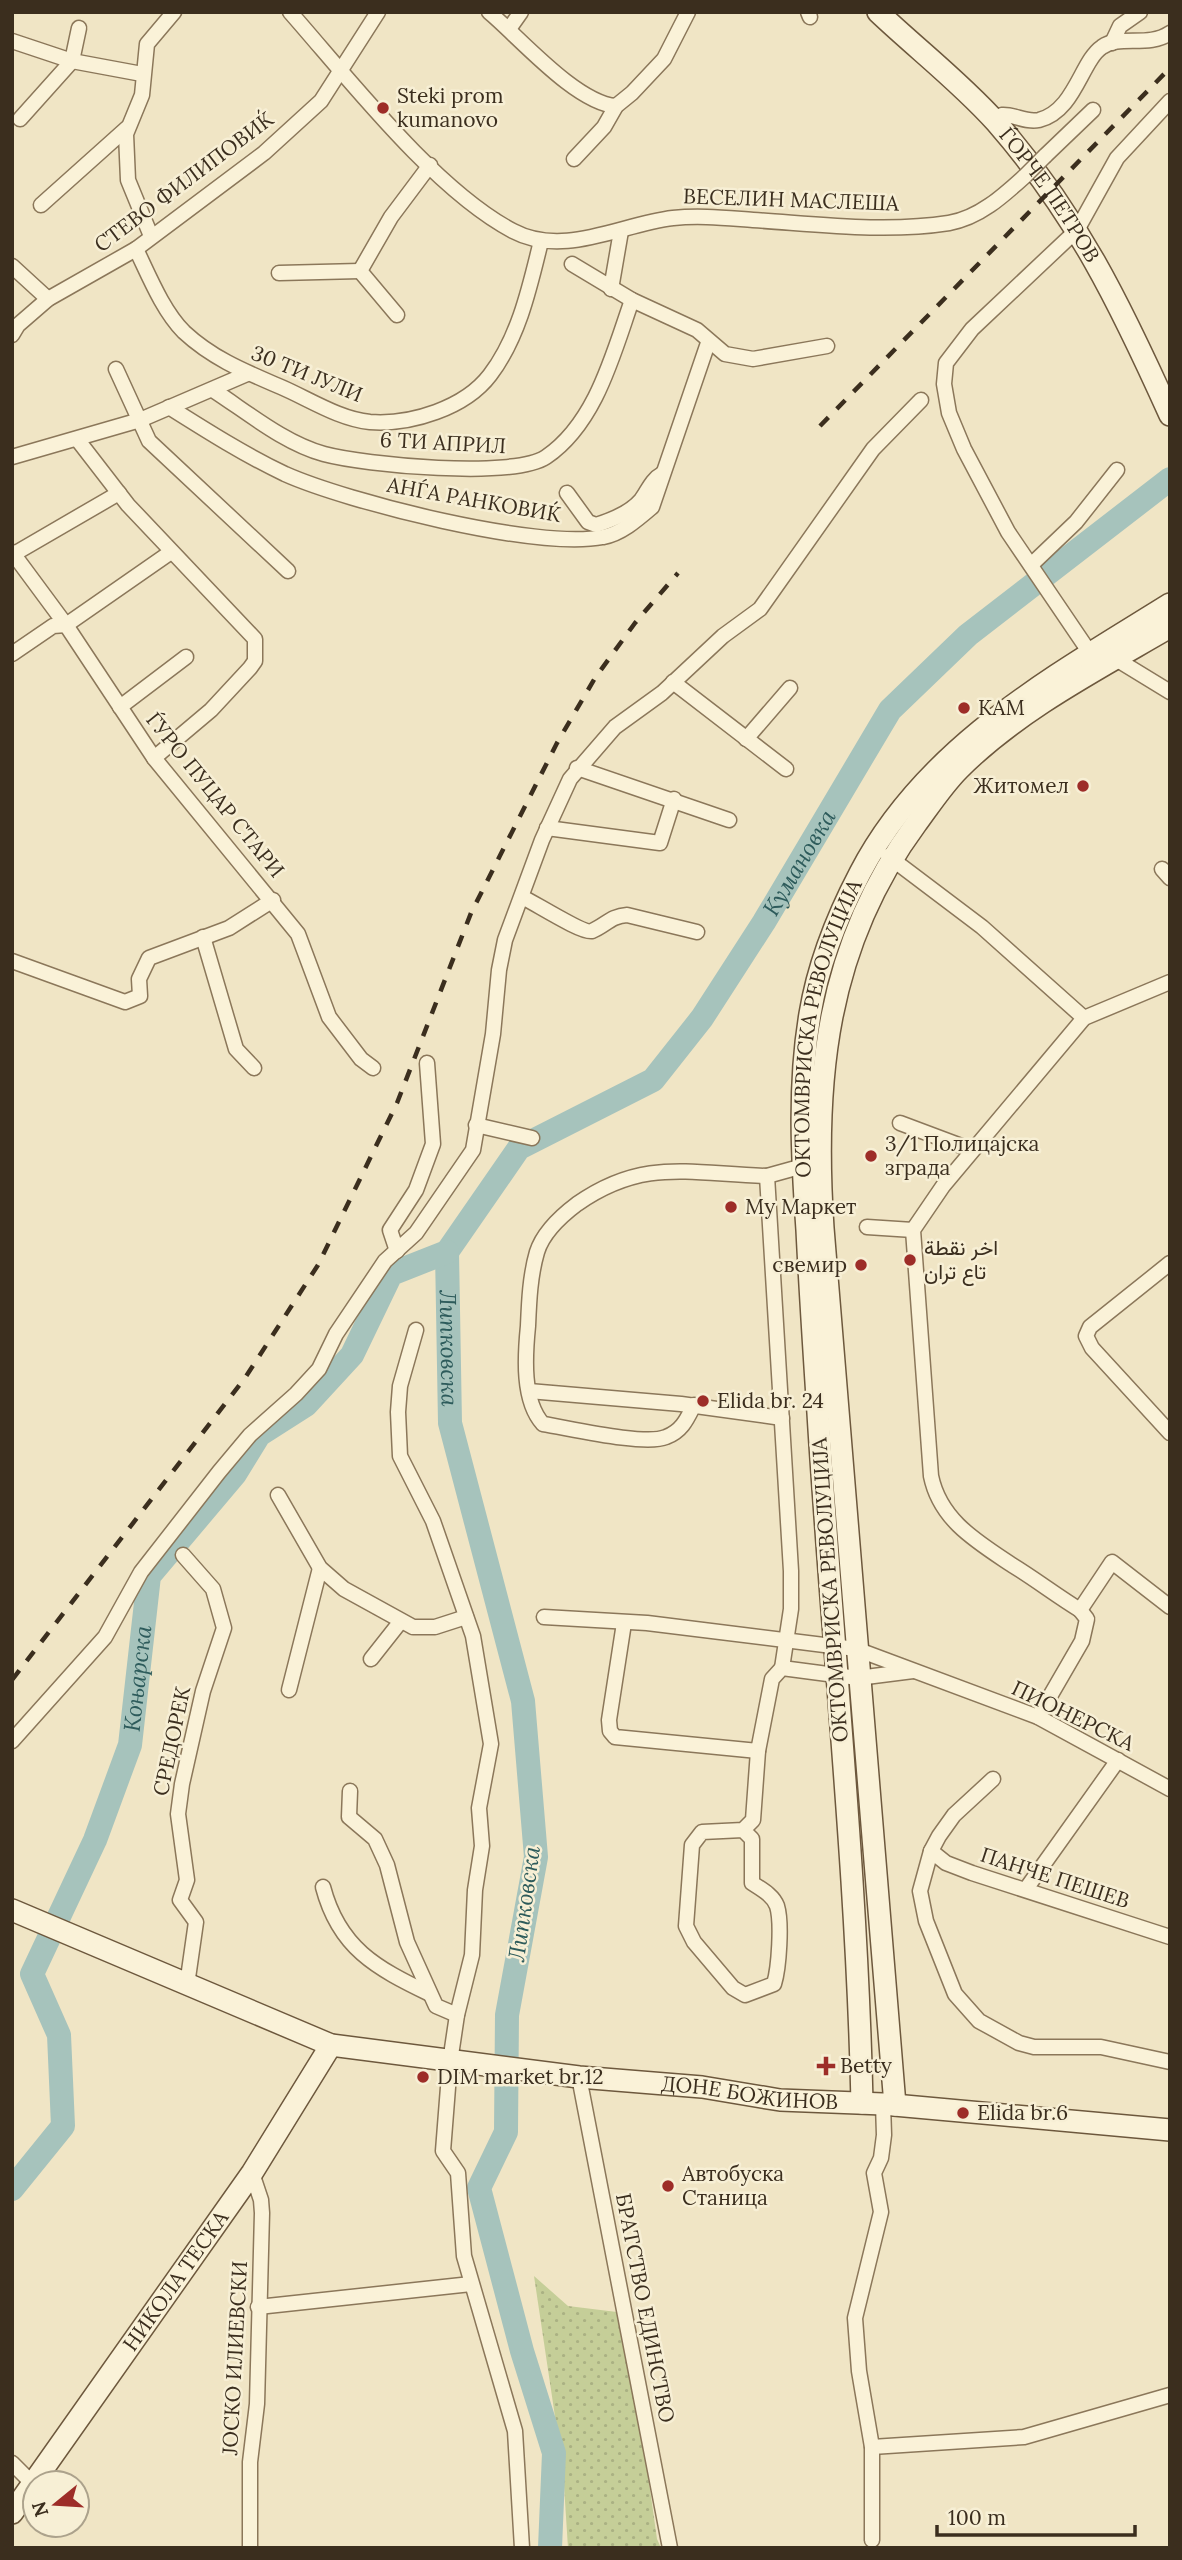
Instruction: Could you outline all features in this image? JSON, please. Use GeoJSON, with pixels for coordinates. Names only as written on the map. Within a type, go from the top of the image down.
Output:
{"type":"FeatureCollection","features":[{"type":"Feature","properties":{"kind":"street"},"geometry":{"type":"LineString","coordinates":[[151,236],[128,180],[125,159],[127,128],[142,95],[144,54],[151,36],[174,12]]}},
{"type":"Feature","properties":{"kind":"street","name":"ВЕСЕЛИН МАСЛЕША"},"geometry":{"type":"LineString","coordinates":[[290,12],[430,165],[486,215],[514,232],[541,241],[563,241],[621,231],[671,218],[703,216],[880,226],[949,223],[967,218],[1001,198],[1093,110]]}},
{"type":"Feature","properties":{"kind":"street","name":"СТЕВО ФИЛИПОВИЌ"},"geometry":{"type":"LineString","coordinates":[[12,335],[18,325],[47,299],[136,249],[264,153],[321,101],[378,12]]}},
{"type":"Feature","properties":{"kind":"street"},"geometry":{"type":"LineString","coordinates":[[489,12],[566,80],[596,101],[616,106]]}},
{"type":"Feature","properties":{"kind":"street"},"geometry":{"type":"LineString","coordinates":[[509,29],[521,12]]}},
{"type":"Feature","properties":{"kind":"street"},"geometry":{"type":"LineString","coordinates":[[574,159],[604,127],[616,106],[664,59],[688,12]]}},
{"type":"Feature","properties":{"kind":"street","name":"ЃОРЧЕ ПЕТРОВ"},"geometry":{"type":"LineString","coordinates":[[878,12],[994,120],[1077,230],[1137,339],[1168,411]]}},
{"type":"Feature","properties":{"kind":"street"},"geometry":{"type":"LineString","coordinates":[[1112,43],[1119,26],[1140,12]]}},
{"type":"Feature","properties":{"kind":"street"},"geometry":{"type":"LineString","coordinates":[[20,119],[72,61],[79,28]]}},
{"type":"Feature","properties":{"kind":"street"},"geometry":{"type":"LineString","coordinates":[[994,120],[1010,114],[1023,120],[1040,120],[1056,110],[1080,83],[1093,56],[1102,47],[1112,43],[1146,43],[1170,33]]}},
{"type":"Feature","properties":{"kind":"street"},"geometry":{"type":"LineString","coordinates":[[12,41],[72,61],[142,74]]}},
{"type":"Feature","properties":{"kind":"street"},"geometry":{"type":"LineString","coordinates":[[1090,653],[1008,533],[964,449],[949,414],[944,384],[946,363],[972,330],[1077,230],[1117,158],[1170,101]]}},
{"type":"Feature","properties":{"kind":"street"},"geometry":{"type":"LineString","coordinates":[[41,205],[127,128]]}},
{"type":"Feature","properties":{"kind":"street"},"geometry":{"type":"LineString","coordinates":[[360,271],[391,217],[430,165]]}},
{"type":"Feature","properties":{"kind":"street"},"geometry":{"type":"LineString","coordinates":[[611,289],[621,231]]}},
{"type":"Feature","properties":{"kind":"street","name":"30 ТИ ЈУЛИ"},"geometry":{"type":"LineString","coordinates":[[136,249],[181,329],[216,357],[247,374],[341,414],[369,422],[400,421],[435,412],[463,399],[489,376],[507,348],[527,296],[541,241]]}},
{"type":"Feature","properties":{"kind":"street"},"geometry":{"type":"LineString","coordinates":[[572,264],[611,289],[697,330],[708,343],[739,359],[827,346]]}},
{"type":"Feature","properties":{"kind":"street"},"geometry":{"type":"LineString","coordinates":[[12,266],[47,299]]}},
{"type":"Feature","properties":{"kind":"street"},"geometry":{"type":"LineString","coordinates":[[279,272],[360,271]]}},
{"type":"Feature","properties":{"kind":"street"},"geometry":{"type":"LineString","coordinates":[[360,271],[397,315]]}},
{"type":"Feature","properties":{"kind":"street","name":"6 ТИ АПРИЛ"},"geometry":{"type":"LineString","coordinates":[[213,390],[293,441],[324,454],[414,465],[484,470],[516,468],[544,458],[571,435],[597,394],[632,300]]}},
{"type":"Feature","properties":{"kind":"street","name":"АНЃА РАНКОВИЌ"},"geometry":{"type":"LineString","coordinates":[[169,407],[252,457],[333,492],[463,523],[543,537],[606,537],[634,522],[652,507],[708,343]]}},
{"type":"Feature","properties":{"kind":"street"},"geometry":{"type":"LineString","coordinates":[[116,369],[149,441],[288,571]]}},
{"type":"Feature","properties":{"kind":"street"},"geometry":{"type":"LineString","coordinates":[[12,457],[140,420],[247,374]]}},
{"type":"Feature","properties":{"kind":"street"},"geometry":{"type":"LineString","coordinates":[[12,1741],[105,1637],[141,1572],[219,1472],[250,1435],[313,1376],[336,1334],[385,1261],[416,1233],[466,1163],[472,1150],[493,1034],[499,970],[505,940],[547,828],[577,768],[615,727],[673,682],[723,636],[760,609],[873,449],[921,400]]}},
{"type":"Feature","properties":{"kind":"street"},"geometry":{"type":"LineString","coordinates":[[77,439],[119,493],[171,552],[255,639],[255,661],[211,710],[154,758]]}},
{"type":"Feature","properties":{"kind":"street"},"geometry":{"type":"LineString","coordinates":[[1031,565],[1076,522],[1117,470]]}},
{"type":"Feature","properties":{"kind":"street"},"geometry":{"type":"LineString","coordinates":[[567,493],[588,522],[596,525],[617,518],[640,502],[655,478],[663,473]]}},
{"type":"Feature","properties":{"kind":"street"},"geometry":{"type":"LineString","coordinates":[[13,553],[119,493]]}},
{"type":"Feature","properties":{"kind":"street"},"geometry":{"type":"LineString","coordinates":[[12,654],[53,626],[66,625],[171,552]]}},
{"type":"Feature","properties":{"kind":"street","name":"ЃУРО ПУЦАР СТАРИ"},"geometry":{"type":"LineString","coordinates":[[13,553],[66,625],[154,758],[273,900],[298,934],[329,1017],[361,1059],[373,1068]]}},
{"type":"Feature","properties":{"kind":"street","name":"ОКТОМВРИСКА РЕВОЛУЦИЈА"},"geometry":{"type":"LineString","coordinates":[[880,2104],[859,1960],[825,1546],[803,1166],[803,1092],[810,1014],[831,936],[883,853],[920,786],[967,740],[1038,686],[1170,604]]}},
{"type":"Feature","properties":{"kind":"street","name":"ОКТОМВРИСКА РЕВОЛУЦИЈА"},"geometry":{"type":"LineString","coordinates":[[880,2104],[858,1678],[821,1212],[820,1088],[833,1001],[883,853],[981,750],[1015,722],[1170,627]]}},
{"type":"Feature","properties":{"kind":"street"},"geometry":{"type":"LineString","coordinates":[[120,707],[186,657]]}},
{"type":"Feature","properties":{"kind":"street"},"geometry":{"type":"LineString","coordinates":[[1116,659],[1170,692]]}},
{"type":"Feature","properties":{"kind":"street"},"geometry":{"type":"LineString","coordinates":[[673,682],[786,769]]}},
{"type":"Feature","properties":{"kind":"street"},"geometry":{"type":"LineString","coordinates":[[746,740],[790,688]]}},
{"type":"Feature","properties":{"kind":"street"},"geometry":{"type":"LineString","coordinates":[[577,768],[729,820]]}},
{"type":"Feature","properties":{"kind":"street"},"geometry":{"type":"LineString","coordinates":[[547,828],[660,843],[674,799]]}},
{"type":"Feature","properties":{"kind":"street"},"geometry":{"type":"LineString","coordinates":[[883,853],[982,927],[1084,1018]]}},
{"type":"Feature","properties":{"kind":"street"},"geometry":{"type":"LineString","coordinates":[[522,897],[547,908],[583,932],[592,930],[616,915],[627,915],[697,932]]}},
{"type":"Feature","properties":{"kind":"street"},"geometry":{"type":"LineString","coordinates":[[12,961],[125,1002],[140,996],[139,979],[149,958],[229,928],[273,900]]}},
{"type":"Feature","properties":{"kind":"street"},"geometry":{"type":"LineString","coordinates":[[202,937],[236,1049],[254,1068]]}},
{"type":"Feature","properties":{"kind":"street"},"geometry":{"type":"LineString","coordinates":[[1038,1717],[1082,1641],[1087,1619],[1080,1610],[973,1538],[946,1513],[934,1491],[913,1230],[972,1150],[1084,1018],[1170,982]]}},
{"type":"Feature","properties":{"kind":"street"},"geometry":{"type":"LineString","coordinates":[[397,1251],[390,1230],[416,1190],[433,1144],[427,1063]]}},
{"type":"Feature","properties":{"kind":"street"},"geometry":{"type":"LineString","coordinates":[[900,1123],[972,1150]]}},
{"type":"Feature","properties":{"kind":"street"},"geometry":{"type":"LineString","coordinates":[[476,1125],[532,1138]]}},
{"type":"Feature","properties":{"kind":"street"},"geometry":{"type":"LineString","coordinates":[[694,1405],[684,1425],[665,1438],[641,1439],[543,1424],[537,1418],[529,1391],[526,1347],[536,1253],[548,1232],[567,1211],[614,1181],[641,1173],[685,1171],[767,1176],[803,1166]]}},
{"type":"Feature","properties":{"kind":"street"},"geometry":{"type":"LineString","coordinates":[[743,1830],[752,1839],[754,1847],[752,1883],[772,1898],[778,1917],[778,1966],[774,1984],[745,1995],[733,1988],[694,1942],[686,1926],[692,1845],[702,1832],[743,1830],[753,1820],[758,1751],[772,1679],[782,1668],[791,1609],[791,1571],[767,1176]]}},
{"type":"Feature","properties":{"kind":"street"},"geometry":{"type":"LineString","coordinates":[[867,1227],[913,1230]]}},
{"type":"Feature","properties":{"kind":"street"},"geometry":{"type":"LineString","coordinates":[[1170,1264],[1090,1327],[1086,1335],[1092,1348],[1170,1433]]}},
{"type":"Feature","properties":{"kind":"street"},"geometry":{"type":"LineString","coordinates":[[416,1330],[400,1386],[400,1456],[433,1521],[466,1617],[477,1654],[491,1744],[479,1808],[482,1846],[475,1890],[472,1955],[457,2015],[450,2062],[443,2151],[458,2173],[464,2256],[515,2431],[522,2548]]}},
{"type":"Feature","properties":{"kind":"street"},"geometry":{"type":"LineString","coordinates":[[529,1391],[694,1405],[782,1418]]}},
{"type":"Feature","properties":{"kind":"street"},"geometry":{"type":"LineString","coordinates":[[278,1495],[320,1568],[344,1589],[413,1627],[435,1627],[466,1617]]}},
{"type":"Feature","properties":{"kind":"street","name":"СРЕДОРЕК"},"geometry":{"type":"LineString","coordinates":[[183,1555],[213,1589],[224,1628],[192,1732],[178,1814],[187,1880],[180,1900],[196,1922],[187,1985]]}},
{"type":"Feature","properties":{"kind":"street"},"geometry":{"type":"LineString","coordinates":[[1080,1610],[1112,1562],[1170,1606]]}},
{"type":"Feature","properties":{"kind":"street"},"geometry":{"type":"LineString","coordinates":[[289,1690],[320,1568]]}},
{"type":"Feature","properties":{"kind":"street","name":"ПИОНЕРСКА"},"geometry":{"type":"LineString","coordinates":[[544,1617],[787,1639],[856,1649],[1038,1717],[1170,1789]]}},
{"type":"Feature","properties":{"kind":"street"},"geometry":{"type":"LineString","coordinates":[[371,1659],[401,1621]]}},
{"type":"Feature","properties":{"kind":"street"},"geometry":{"type":"LineString","coordinates":[[624,1623],[609,1720],[610,1731],[615,1737],[758,1751]]}},
{"type":"Feature","properties":{"kind":"street","name":"ПИОНЕРСКА"},"geometry":{"type":"LineString","coordinates":[[782,1668],[858,1678],[915,1671]]}},
{"type":"Feature","properties":{"kind":"street"},"geometry":{"type":"LineString","coordinates":[[1026,1889],[1118,1760]]}},
{"type":"Feature","properties":{"kind":"street"},"geometry":{"type":"LineString","coordinates":[[993,1779],[954,1815],[931,1851],[920,1891],[926,1921],[955,1994],[979,2021],[1005,2038],[1034,2047],[1101,2047],[1170,2062]]}},
{"type":"Feature","properties":{"kind":"street"},"geometry":{"type":"LineString","coordinates":[[349,1791],[349,1817],[375,1839],[387,1865],[407,1942],[430,1994],[436,2006],[457,2015]]}},
{"type":"Feature","properties":{"kind":"street","name":"ПАНЧЕ ПЕШЕВ"},"geometry":{"type":"LineString","coordinates":[[931,1851],[946,1863],[1170,1937]]}},
{"type":"Feature","properties":{"kind":"street"},"geometry":{"type":"LineString","coordinates":[[323,1887],[335,1923],[350,1943],[392,1976],[430,1994]]}},
{"type":"Feature","properties":{"kind":"street","name":"ДОНЕ БОЖИНОВ"},"geometry":{"type":"LineString","coordinates":[[13,1910],[331,2045],[450,2062],[486,2064],[579,2077],[702,2087],[780,2099],[880,2104],[1170,2130]]}},
{"type":"Feature","properties":{"kind":"street","name":"НИКОЛА ТЕСКА"},"geometry":{"type":"LineString","coordinates":[[44,2469],[252,2173],[331,2045]]}},
{"type":"Feature","properties":{"kind":"street","name":"БРАТСТВО ЕДИНСТВО"},"geometry":{"type":"LineString","coordinates":[[579,2077],[670,2548]]}},
{"type":"Feature","properties":{"kind":"street"},"geometry":{"type":"LineString","coordinates":[[872,2540],[872,2447],[859,2371],[855,2318],[881,2212],[874,2173],[881,2158],[884,2135],[880,2104]]}},
{"type":"Feature","properties":{"kind":"street","name":"ЈОСКО ИЛИЕВСКИ"},"geometry":{"type":"LineString","coordinates":[[250,2548],[250,2462],[260,2351],[258,2307],[261,2200],[252,2173]]}},
{"type":"Feature","properties":{"kind":"street"},"geometry":{"type":"LineString","coordinates":[[258,2307],[471,2284]]}},
{"type":"Feature","properties":{"kind":"street"},"geometry":{"type":"LineString","coordinates":[[872,2447],[1024,2437],[1170,2395]]}},
{"type":"Feature","properties":{"kind":"green space"},"geometry":{"type":"Polygon","coordinates":[[[534,2276],[568,2306],[625,2313],[657,2539],[661,2548],[568,2548],[563,2470],[534,2276]]]}},
{"type":"Feature","properties":{"kind":"waterway","name":"Кумановка"},"geometry":{"type":"LineString","coordinates":[[447,1252],[519,1148],[653,1080],[702,1018],[764,922],[890,710],[968,635],[1170,479]]}},
{"type":"Feature","properties":{"kind":"waterway","name":"Липковска"},"geometry":{"type":"LineString","coordinates":[[447,1252],[450,1423],[523,1701],[536,1857],[507,2015],[506,2132],[479,2188],[522,2351],[554,2453],[550,2548]]}},
{"type":"Feature","properties":{"kind":"waterway","name":"Коњарска"},"geometry":{"type":"LineString","coordinates":[[12,2189],[63,2126],[59,2035],[32,1974],[95,1840],[130,1745],[149,1576],[235,1474],[259,1435],[306,1405],[352,1355],[391,1274],[447,1252]]}},
{"type":"Feature","properties":{"kind":"railway"},"geometry":{"type":"LineString","coordinates":[[820,426],[1170,68]]}},
{"type":"Feature","properties":{"kind":"railway"},"geometry":{"type":"LineString","coordinates":[[12,1680],[245,1378],[318,1265],[397,1103],[471,913],[557,743],[595,678],[635,623],[678,573]]}},
{"type":"Feature","properties":{"kind":"place","name":"Steki prom kumanovo"},"geometry":{"type":"Point","coordinates":[383,108]}},
{"type":"Feature","properties":{"kind":"place","name":"КАМ"},"geometry":{"type":"Point","coordinates":[964,708]}},
{"type":"Feature","properties":{"kind":"place","name":"Житомел"},"geometry":{"type":"Point","coordinates":[1083,786]}},
{"type":"Feature","properties":{"kind":"place","name":"3/1 Полицајска зграда"},"geometry":{"type":"Point","coordinates":[871,1156]}},
{"type":"Feature","properties":{"kind":"place","name":"Му Маркет"},"geometry":{"type":"Point","coordinates":[731,1207]}},
{"type":"Feature","properties":{"kind":"place","name":"اخر نقطة تاع تران"},"geometry":{"type":"Point","coordinates":[910,1260]}},
{"type":"Feature","properties":{"kind":"place","name":"свемир"},"geometry":{"type":"Point","coordinates":[861,1265]}},
{"type":"Feature","properties":{"kind":"place","name":"Elida br. 24"},"geometry":{"type":"Point","coordinates":[703,1401]}},
{"type":"Feature","properties":{"kind":"place","name":"Betty"},"geometry":{"type":"Point","coordinates":[826,2066]}},
{"type":"Feature","properties":{"kind":"place","name":"DIM market br.12"},"geometry":{"type":"Point","coordinates":[423,2077]}},
{"type":"Feature","properties":{"kind":"place","name":"Elida br.6"},"geometry":{"type":"Point","coordinates":[963,2113]}},
{"type":"Feature","properties":{"kind":"place","name":"Автобуска Станица"},"geometry":{"type":"Point","coordinates":[668,2186]}}]}
